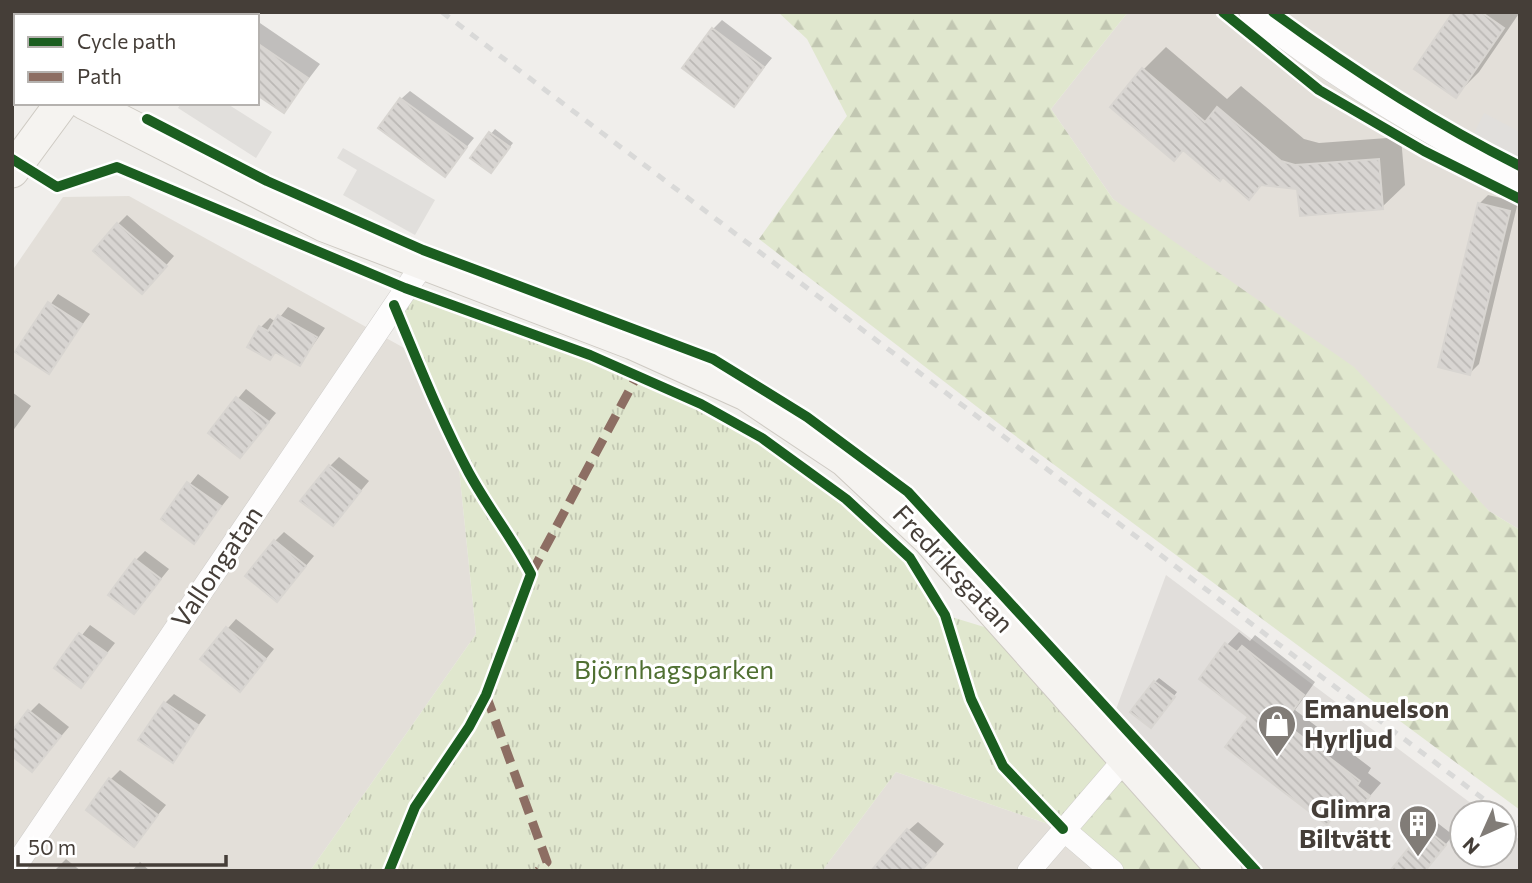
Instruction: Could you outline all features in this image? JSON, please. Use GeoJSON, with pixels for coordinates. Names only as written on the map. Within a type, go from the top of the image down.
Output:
{"type":"FeatureCollection","features":[{"type":"Feature","properties":{"kind":"street"},"geometry":{"type":"LineString","coordinates":[[1251,12],[1353,86],[1520,182]]}},
{"type":"Feature","properties":{"kind":"street"},"geometry":{"type":"LineString","coordinates":[[12,171],[61,105]]}},
{"type":"Feature","properties":{"kind":"street","name":"Fredriksgatan"},"geometry":{"type":"LineString","coordinates":[[89,105],[324,225],[633,343],[746,394],[845,460],[929,539],[1225,871]]}},
{"type":"Feature","properties":{"kind":"street","name":"Vallongatan"},"geometry":{"type":"LineString","coordinates":[[12,871],[422,264]]}},
{"type":"Feature","properties":{"kind":"street"},"geometry":{"type":"LineString","coordinates":[[1029,871],[1126,758]]}},
{"type":"Feature","properties":{"kind":"street"},"geometry":{"type":"LineString","coordinates":[[1063,829],[1112,871]]}},
{"type":"Feature","properties":{"kind":"shaded area"},"geometry":{"type":"Polygon","coordinates":[[[1128,12],[1520,12],[1520,530],[1489,511],[1159,234],[1113,199],[1051,109],[1128,12]]]}},
{"type":"Feature","properties":{"kind":"shaded area"},"geometry":{"type":"Polygon","coordinates":[[[180,105],[229,105],[272,132],[256,158],[178,108],[180,105]]]}},
{"type":"Feature","properties":{"kind":"shaded area"},"geometry":{"type":"Polygon","coordinates":[[[1484,113],[1520,132],[1520,158],[1474,133],[1484,113]]]}},
{"type":"Feature","properties":{"kind":"shaded area"},"geometry":{"type":"Polygon","coordinates":[[[343,148],[435,200],[415,235],[343,195],[357,170],[337,158],[343,148]]]}},
{"type":"Feature","properties":{"kind":"shaded area"},"geometry":{"type":"Polygon","coordinates":[[[129,196],[415,354],[457,449],[476,634],[310,871],[12,871],[12,271],[63,197],[129,196]]]}},
{"type":"Feature","properties":{"kind":"shaded area"},"geometry":{"type":"Polygon","coordinates":[[[1166,575],[1465,799],[1448,799],[1448,869],[1518,869],[1518,838],[1520,871],[1226,871],[1106,736],[1166,575]]]}},
{"type":"Feature","properties":{"kind":"shaded area"},"geometry":{"type":"Polygon","coordinates":[[[896,772],[1063,829],[1112,871],[822,871],[896,772]]]}},
{"type":"Feature","properties":{"kind":"green space"},"geometry":{"type":"Polygon","coordinates":[[[778,12],[1128,12],[1051,109],[1113,199],[1354,367],[1489,511],[1520,530],[1520,810],[1518,799],[1505,799],[1002,426],[759,239],[847,116],[807,39],[778,12]]]}},
{"type":"Feature","properties":{"kind":"green space","name":"Björnhagsparken"},"geometry":{"type":"Polygon","coordinates":[[[405,288],[608,363],[674,392],[738,425],[799,463],[856,507],[908,557],[945,615],[1017,637],[1126,758],[1063,829],[896,772],[822,871],[310,871],[476,634],[457,449],[394,305],[405,288]]]}},
{"type":"Feature","properties":{"kind":"green space"},"geometry":{"type":"Polygon","coordinates":[[[1126,758],[1225,871],[1112,871],[1063,829],[1126,758]]]}},
{"type":"Feature","properties":{"kind":"building"},"geometry":{"type":"Polygon","coordinates":[[[1453,12],[1481,12],[1504,28],[1456,98],[1414,69],[1453,12]]]}},
{"type":"Feature","properties":{"kind":"building"},"geometry":{"type":"Polygon","coordinates":[[[712,28],[764,67],[734,107],[682,68],[712,28]]]}},
{"type":"Feature","properties":{"kind":"building"},"geometry":{"type":"Polygon","coordinates":[[[259,44],[308,78],[284,113],[259,96],[259,44]]]}},
{"type":"Feature","properties":{"kind":"building"},"geometry":{"type":"Polygon","coordinates":[[[1142,68],[1205,122],[1217,107],[1281,161],[1295,165],[1379,159],[1383,209],[1300,216],[1297,189],[1261,185],[1249,200],[1223,177],[1220,181],[1183,150],[1174,161],[1110,107],[1142,68]]]}},
{"type":"Feature","properties":{"kind":"building"},"geometry":{"type":"Polygon","coordinates":[[[400,98],[467,147],[445,177],[378,128],[400,98]]]}},
{"type":"Feature","properties":{"kind":"building"},"geometry":{"type":"Polygon","coordinates":[[[489,132],[510,147],[491,173],[470,158],[489,132]]]}},
{"type":"Feature","properties":{"kind":"building"},"geometry":{"type":"Polygon","coordinates":[[[1478,203],[1510,211],[1470,375],[1438,367],[1478,203]]]}},
{"type":"Feature","properties":{"kind":"building"},"geometry":{"type":"Polygon","coordinates":[[[117,223],[167,266],[142,294],[93,251],[117,223]]]}},
{"type":"Feature","properties":{"kind":"building"},"geometry":{"type":"Polygon","coordinates":[[[48,302],[82,324],[49,374],[15,352],[48,302]]]}},
{"type":"Feature","properties":{"kind":"building"},"geometry":{"type":"Polygon","coordinates":[[[278,315],[317,337],[300,366],[275,352],[270,360],[247,347],[259,326],[268,331],[278,315]]]}},
{"type":"Feature","properties":{"kind":"building"},"geometry":{"type":"Polygon","coordinates":[[[236,397],[269,422],[240,458],[208,433],[236,397]]]}},
{"type":"Feature","properties":{"kind":"building"},"geometry":{"type":"Polygon","coordinates":[[[329,465],[361,491],[333,526],[300,501],[329,465]]]}},
{"type":"Feature","properties":{"kind":"building"},"geometry":{"type":"Polygon","coordinates":[[[187,482],[221,506],[194,544],[161,519],[187,482]]]}},
{"type":"Feature","properties":{"kind":"building"},"geometry":{"type":"Polygon","coordinates":[[[274,540],[306,566],[277,602],[245,576],[274,540]]]}},
{"type":"Feature","properties":{"kind":"building"},"geometry":{"type":"Polygon","coordinates":[[[135,559],[161,579],[134,614],[108,595],[135,559]]]}},
{"type":"Feature","properties":{"kind":"building"},"geometry":{"type":"Polygon","coordinates":[[[226,627],[266,659],[240,692],[200,659],[226,627]]]}},
{"type":"Feature","properties":{"kind":"building"},"geometry":{"type":"Polygon","coordinates":[[[79,633],[107,653],[81,688],[54,668],[79,633]]]}},
{"type":"Feature","properties":{"kind":"building"},"geometry":{"type":"Polygon","coordinates":[[[1225,643],[1237,652],[1242,646],[1304,695],[1284,723],[1360,781],[1357,786],[1370,796],[1352,819],[1339,809],[1327,825],[1225,747],[1248,717],[1199,679],[1225,643]]]}},
{"type":"Feature","properties":{"kind":"building"},"geometry":{"type":"Polygon","coordinates":[[[1154,681],[1175,697],[1151,728],[1130,712],[1154,681]]]}},
{"type":"Feature","properties":{"kind":"building"},"geometry":{"type":"Polygon","coordinates":[[[164,702],[198,725],[173,763],[138,740],[164,702]]]}},
{"type":"Feature","properties":{"kind":"building"},"geometry":{"type":"Polygon","coordinates":[[[28,710],[61,736],[32,772],[12,756],[12,731],[28,710]]]}},
{"type":"Feature","properties":{"kind":"building"},"geometry":{"type":"Polygon","coordinates":[[[109,778],[158,815],[134,847],[86,810],[109,778]]]}},
{"type":"Feature","properties":{"kind":"building","name":"Glimra Biltvätt"},"geometry":{"type":"Polygon","coordinates":[[[1425,828],[1446,845],[1425,871],[1390,871],[1425,828]]]}},
{"type":"Feature","properties":{"kind":"building"},"geometry":{"type":"Polygon","coordinates":[[[907,829],[936,854],[921,871],[871,871],[907,829]]]}},
{"type":"Feature","properties":{"kind":"railway"},"geometry":{"type":"LineString","coordinates":[[442,12],[1483,799]]}},
{"type":"Feature","properties":{"kind":"marked path"},"geometry":{"type":"LineString","coordinates":[[531,574],[637,376]]}},
{"type":"Feature","properties":{"kind":"marked path"},"geometry":{"type":"LineString","coordinates":[[486,695],[547,862],[538,871]]}},
{"type":"Feature","properties":{"kind":"cycle path"},"geometry":{"type":"LineString","coordinates":[[1223,12],[1319,90],[1424,151],[1520,199]]}},
{"type":"Feature","properties":{"kind":"cycle path"},"geometry":{"type":"LineString","coordinates":[[1273,12],[1393,94],[1455,132],[1520,166]]}},
{"type":"Feature","properties":{"kind":"cycle path"},"geometry":{"type":"LineString","coordinates":[[147,119],[267,181],[423,250],[713,359],[807,417],[908,492],[1256,871]]}},
{"type":"Feature","properties":{"kind":"cycle path"},"geometry":{"type":"LineString","coordinates":[[12,159],[57,187],[117,167],[405,288],[590,355],[701,404],[762,438],[846,499],[910,558],[945,615],[971,699],[1003,766],[1063,829]]}},
{"type":"Feature","properties":{"kind":"cycle path"},"geometry":{"type":"LineString","coordinates":[[389,871],[415,807],[469,727],[486,695],[531,574],[458,453],[394,305]]}},
{"type":"Feature","properties":{"kind":"place","name":"Emanuelson Hyrljud"},"geometry":{"type":"Point","coordinates":[1277,758]}},
{"type":"Feature","properties":{"kind":"place","name":"Glimra Biltvätt"},"geometry":{"type":"Point","coordinates":[1418,858]}}]}
